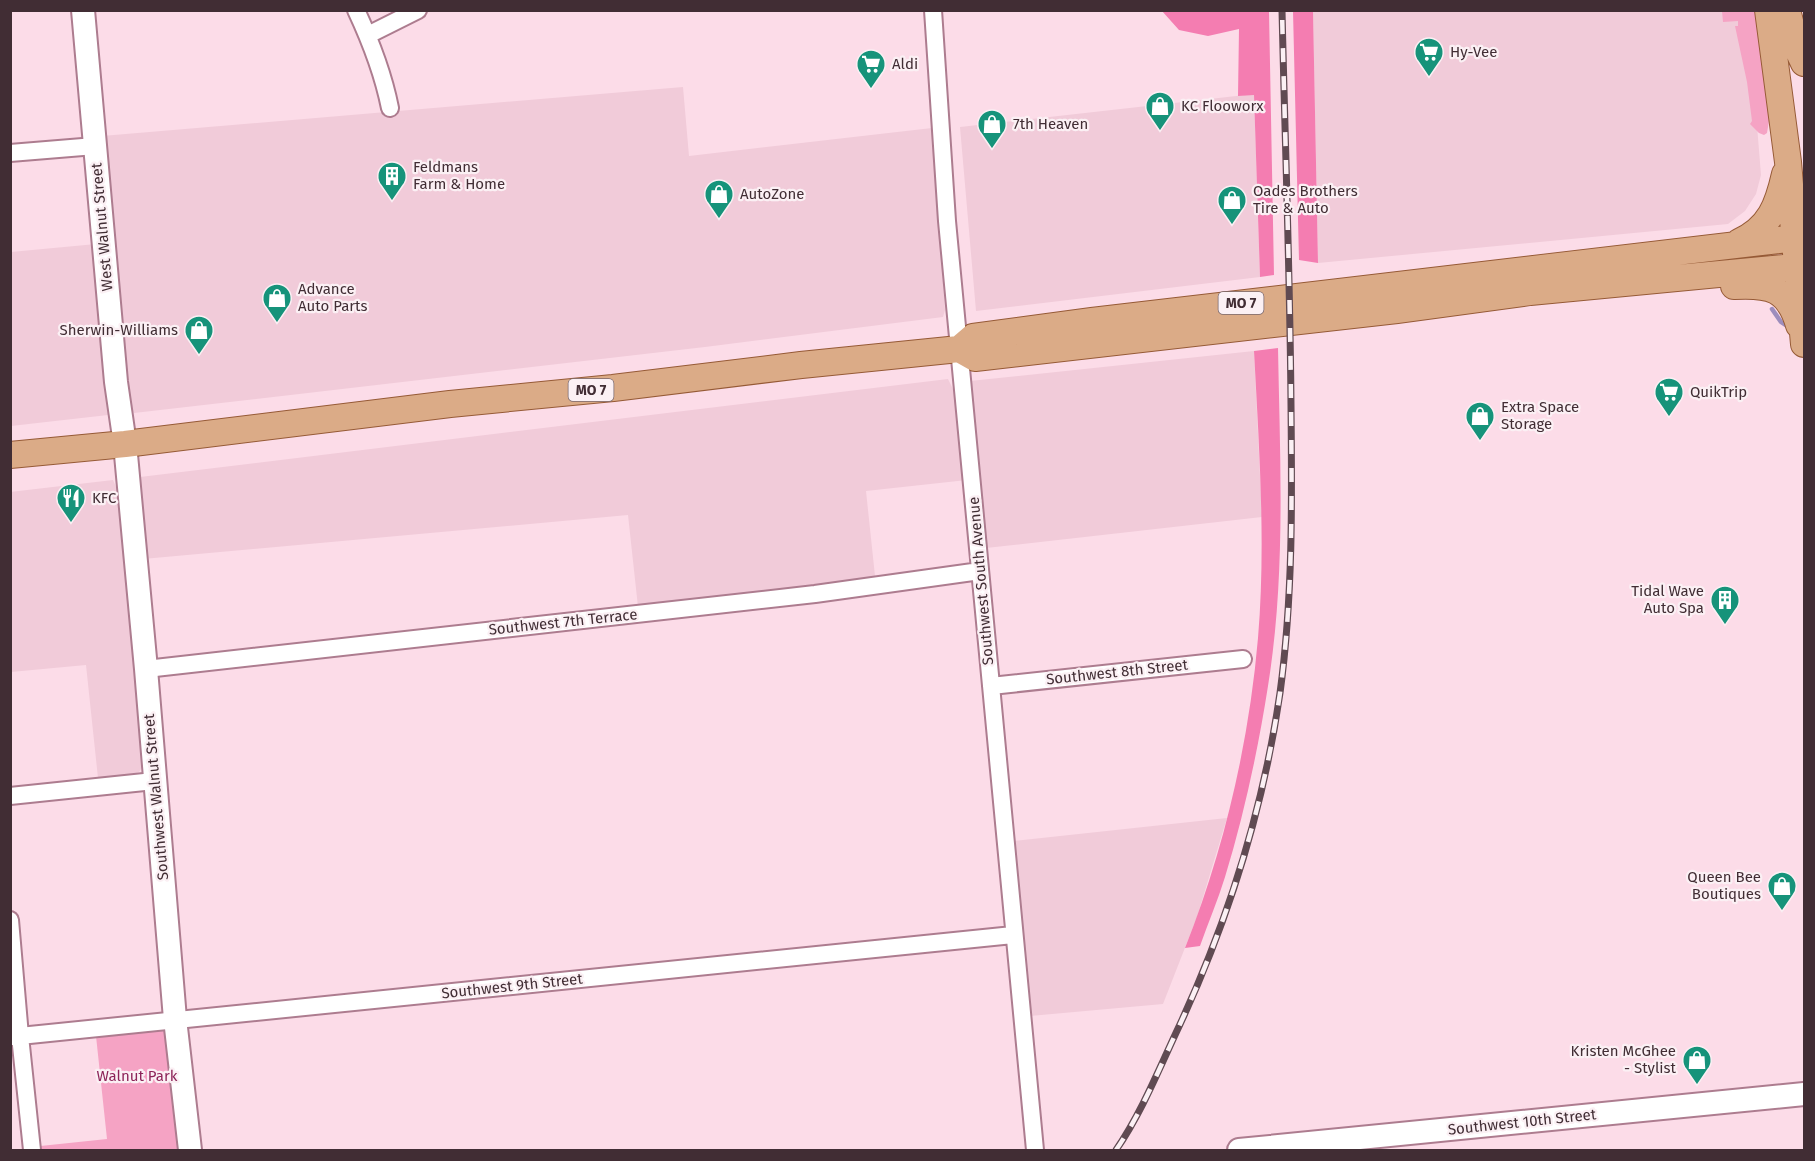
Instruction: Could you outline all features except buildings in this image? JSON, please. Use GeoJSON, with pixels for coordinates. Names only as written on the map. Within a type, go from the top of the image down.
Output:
{"type":"FeatureCollection","features":[{"type":"Feature","properties":{"kind":"main road"},"geometry":{"type":"LineString","coordinates":[[1768,10],[1800,237],[1804,344]]}},
{"type":"Feature","properties":{"kind":"main road"},"geometry":{"type":"LineString","coordinates":[[1786,10],[1797,48],[1804,63]]}},
{"type":"Feature","properties":{"kind":"main road"},"geometry":{"type":"LineString","coordinates":[[1737,244],[1759,232],[1767,221],[1779,196],[1788,162]]}},
{"type":"Feature","properties":{"kind":"main road","name":"MO 7"},"geometry":{"type":"LineString","coordinates":[[10,455],[125,444],[450,404],[959,349],[974,337],[1092,321],[1800,237]]}},
{"type":"Feature","properties":{"kind":"main road","name":"MO 7"},"geometry":{"type":"LineString","coordinates":[[959,349],[975,358],[1396,310],[1530,292],[1801,266]]}},
{"type":"Feature","properties":{"kind":"main road"},"geometry":{"type":"LineString","coordinates":[[1658,280],[1666,294],[1761,284],[1772,289],[1792,305],[1804,344]]}},
{"type":"Feature","properties":{"kind":"street","name":"West Walnut Street"},"geometry":{"type":"LineString","coordinates":[[83,10],[116,382],[125,444]]}},
{"type":"Feature","properties":{"kind":"street"},"geometry":{"type":"LineString","coordinates":[[356,10],[384,78],[390,108]]}},
{"type":"Feature","properties":{"kind":"street"},"geometry":{"type":"LineString","coordinates":[[368,35],[418,10]]}},
{"type":"Feature","properties":{"kind":"street","name":"Southwest South Avenue"},"geometry":{"type":"LineString","coordinates":[[933,10],[959,349],[1035,1150]]}},
{"type":"Feature","properties":{"kind":"street"},"geometry":{"type":"LineString","coordinates":[[10,153],[95,146]]}},
{"type":"Feature","properties":{"kind":"street","name":"Southwest Walnut Street"},"geometry":{"type":"LineString","coordinates":[[125,444],[175,1019],[189,1150]]}},
{"type":"Feature","properties":{"kind":"street","name":"Southwest 7th Terrace"},"geometry":{"type":"LineString","coordinates":[[146,669],[803,595],[980,571]]}},
{"type":"Feature","properties":{"kind":"street","name":"Southwest 8th Street"},"geometry":{"type":"LineString","coordinates":[[992,686],[1243,659]]}},
{"type":"Feature","properties":{"kind":"street"},"geometry":{"type":"LineString","coordinates":[[10,796],[154,781]]}},
{"type":"Feature","properties":{"kind":"street"},"geometry":{"type":"LineString","coordinates":[[10,920],[15,1036],[32,1150]]}},
{"type":"Feature","properties":{"kind":"street","name":"Southwest 9th Street"},"geometry":{"type":"LineString","coordinates":[[15,1036],[1013,935]]}},
{"type":"Feature","properties":{"kind":"street","name":"Southwest 10th Street"},"geometry":{"type":"LineString","coordinates":[[1239,1150],[1804,1094]]}},
{"type":"Feature","properties":{"kind":"shaded area"},"geometry":{"type":"Polygon","coordinates":[[[1162,11],[1269,11],[1274,275],[1260,277],[1254,95],[1238,96],[1239,29],[1208,36],[1179,30],[1162,11]]]}},
{"type":"Feature","properties":{"kind":"shaded area"},"geometry":{"type":"Polygon","coordinates":[[[1293,11],[1313,11],[1318,263],[1299,260],[1293,11]]]}},
{"type":"Feature","properties":{"kind":"shaded area"},"geometry":{"type":"Polygon","coordinates":[[[1313,11],[1736,11],[1755,101],[1761,175],[1756,194],[1745,211],[1728,224],[1318,263],[1313,11]]]}},
{"type":"Feature","properties":{"kind":"shaded area"},"geometry":{"type":"Polygon","coordinates":[[[683,87],[689,156],[932,128],[945,310],[943,317],[134,413],[129,406],[102,136],[683,87]]]}},
{"type":"Feature","properties":{"kind":"shaded area"},"geometry":{"type":"Polygon","coordinates":[[[1254,94],[1260,277],[976,311],[960,127],[1254,94]]]}},
{"type":"Feature","properties":{"kind":"shaded area"},"geometry":{"type":"Polygon","coordinates":[[[96,244],[108,415],[11,426],[11,252],[96,244]]]}},
{"type":"Feature","properties":{"kind":"shaded area"},"geometry":{"type":"Polygon","coordinates":[[[1278,348],[1280,560],[1274,644],[1268,686],[1250,782],[1225,877],[1200,946],[1185,948],[1223,835],[1248,717],[1258,638],[1261,567],[1261,495],[1254,351],[1278,348]]]}},
{"type":"Feature","properties":{"kind":"shaded area"},"geometry":{"type":"Polygon","coordinates":[[[1254,351],[1262,517],[986,548],[970,381],[1254,351]]]}},
{"type":"Feature","properties":{"kind":"shaded area"},"geometry":{"type":"Polygon","coordinates":[[[948,379],[956,395],[967,480],[866,491],[875,576],[801,589],[638,607],[628,515],[143,559],[136,480],[140,477],[948,379]]]}},
{"type":"Feature","properties":{"kind":"shaded area"},"geometry":{"type":"Polygon","coordinates":[[[113,480],[119,494],[144,765],[139,772],[134,774],[98,778],[86,665],[11,672],[10,492],[113,480]]]}},
{"type":"Feature","properties":{"kind":"shaded area"},"geometry":{"type":"Polygon","coordinates":[[[1227,818],[1197,917],[1163,1004],[1030,1016],[1013,841],[1227,818]]]}},
{"type":"Feature","properties":{"kind":"green space"},"geometry":{"type":"Polygon","coordinates":[[[1722,11],[1759,11],[1769,121],[1767,133],[1764,135],[1750,124],[1752,121],[1747,82],[1735,26],[1738,26],[1738,21],[1723,22],[1722,11]]]}},
{"type":"Feature","properties":{"kind":"green space","name":"Walnut Park"},"geometry":{"type":"Polygon","coordinates":[[[158,1026],[169,1034],[179,1150],[32,1150],[31,1147],[107,1139],[96,1036],[158,1026]]]}},
{"type":"Feature","properties":{"kind":"waterway"},"geometry":{"type":"LineString","coordinates":[[1772,309],[1781,322],[1790,328]]}},
{"type":"Feature","properties":{"kind":"railway"},"geometry":{"type":"LineString","coordinates":[[1116,1150],[1140,1109],[1162,1064],[1211,953],[1253,825],[1264,781],[1280,693],[1287,621],[1292,477],[1282,10]]}},
{"type":"Feature","properties":{"kind":"place","name":"Hy-Vee"},"geometry":{"type":"Point","coordinates":[1429,78]}},
{"type":"Feature","properties":{"kind":"place","name":"Aldi"},"geometry":{"type":"Point","coordinates":[871,90]}},
{"type":"Feature","properties":{"kind":"place","name":"KC Flooworx"},"geometry":{"type":"Point","coordinates":[1160,132]}},
{"type":"Feature","properties":{"kind":"place","name":"7th Heaven"},"geometry":{"type":"Point","coordinates":[992,150]}},
{"type":"Feature","properties":{"kind":"place","name":"Feldmans Farm & Home"},"geometry":{"type":"Point","coordinates":[392,202]}},
{"type":"Feature","properties":{"kind":"place","name":"AutoZone"},"geometry":{"type":"Point","coordinates":[719,220]}},
{"type":"Feature","properties":{"kind":"place","name":"Oades Brothers Tire & Auto"},"geometry":{"type":"Point","coordinates":[1232,226]}},
{"type":"Feature","properties":{"kind":"place","name":"Advance Auto Parts"},"geometry":{"type":"Point","coordinates":[277,324]}},
{"type":"Feature","properties":{"kind":"place","name":"Sherwin-Williams"},"geometry":{"type":"Point","coordinates":[199,356]}},
{"type":"Feature","properties":{"kind":"place","name":"QuikTrip"},"geometry":{"type":"Point","coordinates":[1669,418]}},
{"type":"Feature","properties":{"kind":"place","name":"Extra Space Storage"},"geometry":{"type":"Point","coordinates":[1480,442]}},
{"type":"Feature","properties":{"kind":"place","name":"KFC"},"geometry":{"type":"Point","coordinates":[71,524]}},
{"type":"Feature","properties":{"kind":"place","name":"Tidal Wave Auto Spa"},"geometry":{"type":"Point","coordinates":[1725,626]}},
{"type":"Feature","properties":{"kind":"place","name":"Queen Bee Boutiques"},"geometry":{"type":"Point","coordinates":[1782,912]}},
{"type":"Feature","properties":{"kind":"place","name":"Kristen McGhee - Stylist"},"geometry":{"type":"Point","coordinates":[1697,1086]}}]}
